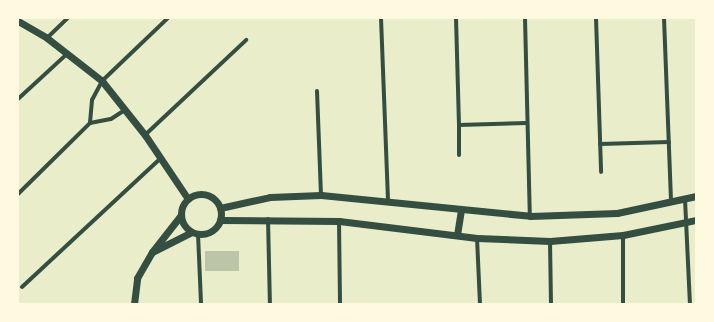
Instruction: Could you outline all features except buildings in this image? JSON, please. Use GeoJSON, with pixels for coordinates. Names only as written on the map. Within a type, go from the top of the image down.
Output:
{"type":"FeatureCollection","features":[{"type":"Feature","properties":{"kind":"street"},"geometry":{"type":"LineString","coordinates":[[47,38],[68,18]]}},
{"type":"Feature","properties":{"kind":"street"},"geometry":{"type":"LineString","coordinates":[[90,123],[92,100],[102,81],[168,18]]}},
{"type":"Feature","properties":{"kind":"street"},"geometry":{"type":"LineString","coordinates":[[382,18],[388,200]]}},
{"type":"Feature","properties":{"kind":"street"},"geometry":{"type":"LineString","coordinates":[[456,18],[459,155]]}},
{"type":"Feature","properties":{"kind":"street"},"geometry":{"type":"LineString","coordinates":[[525,18],[526,123],[530,216]]}},
{"type":"Feature","properties":{"kind":"street"},"geometry":{"type":"LineString","coordinates":[[596,18],[601,172]]}},
{"type":"Feature","properties":{"kind":"street"},"geometry":{"type":"LineString","coordinates":[[664,18],[671,202]]}},
{"type":"Feature","properties":{"kind":"street"},"geometry":{"type":"LineString","coordinates":[[18,21],[47,38],[102,81],[145,134],[188,199]]}},
{"type":"Feature","properties":{"kind":"street"},"geometry":{"type":"LineString","coordinates":[[145,134],[246,40]]}},
{"type":"Feature","properties":{"kind":"street"},"geometry":{"type":"LineString","coordinates":[[18,99],[67,54]]}},
{"type":"Feature","properties":{"kind":"street"},"geometry":{"type":"LineString","coordinates":[[317,91],[321,194]]}},
{"type":"Feature","properties":{"kind":"street"},"geometry":{"type":"LineString","coordinates":[[18,194],[90,123],[111,119],[126,110]]}},
{"type":"Feature","properties":{"kind":"street"},"geometry":{"type":"LineString","coordinates":[[459,125],[526,123]]}},
{"type":"Feature","properties":{"kind":"street"},"geometry":{"type":"LineString","coordinates":[[600,144],[669,142]]}},
{"type":"Feature","properties":{"kind":"street"},"geometry":{"type":"LineString","coordinates":[[22,287],[161,158]]}},
{"type":"Feature","properties":{"kind":"street"},"geometry":{"type":"LineString","coordinates":[[220,208],[270,198],[321,194],[388,200],[461,210],[530,216],[617,213],[696,196]]}},
{"type":"Feature","properties":{"kind":"street"},"geometry":{"type":"LineString","coordinates":[[134,304],[137,278],[152,252],[181,215],[188,199],[194,195],[206,195],[217,202],[220,208],[220,220],[213,230],[195,233],[152,252]]}},
{"type":"Feature","properties":{"kind":"street"},"geometry":{"type":"LineString","coordinates":[[685,199],[690,304]]}},
{"type":"Feature","properties":{"kind":"street"},"geometry":{"type":"LineString","coordinates":[[457,235],[461,210]]}},
{"type":"Feature","properties":{"kind":"street"},"geometry":{"type":"LineString","coordinates":[[181,215],[184,225],[195,233],[200,304]]}},
{"type":"Feature","properties":{"kind":"street"},"geometry":{"type":"LineString","coordinates":[[220,220],[268,219],[339,221],[477,238],[550,241],[623,235],[696,220]]}},
{"type":"Feature","properties":{"kind":"street"},"geometry":{"type":"LineString","coordinates":[[268,219],[270,304]]}},
{"type":"Feature","properties":{"kind":"street"},"geometry":{"type":"LineString","coordinates":[[339,221],[340,304]]}},
{"type":"Feature","properties":{"kind":"street"},"geometry":{"type":"LineString","coordinates":[[623,235],[623,304]]}},
{"type":"Feature","properties":{"kind":"street"},"geometry":{"type":"LineString","coordinates":[[477,238],[480,304]]}},
{"type":"Feature","properties":{"kind":"street"},"geometry":{"type":"LineString","coordinates":[[550,241],[551,304]]}}]}
